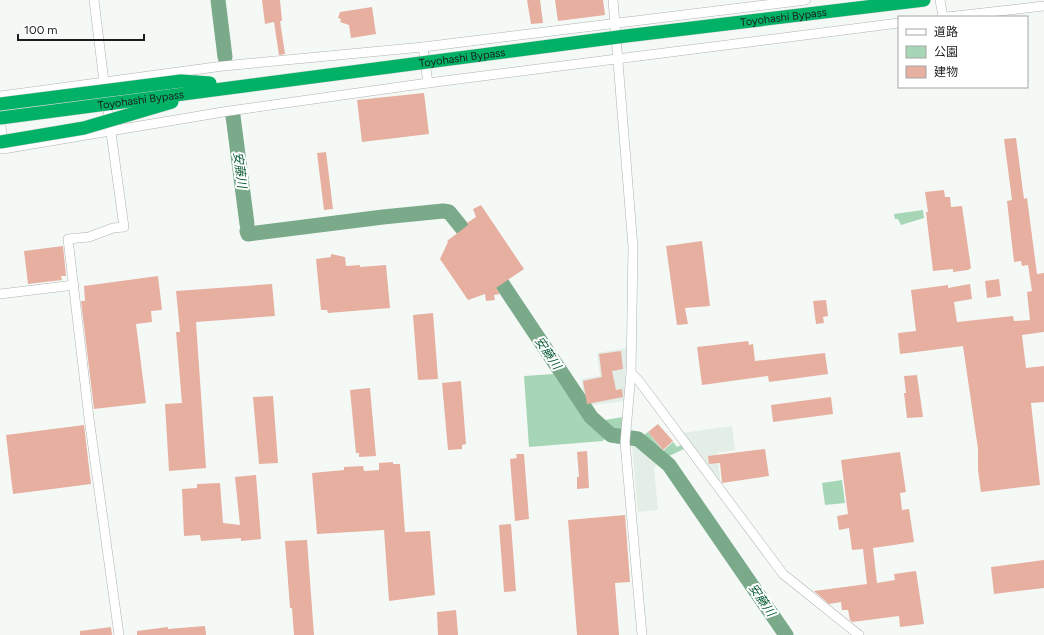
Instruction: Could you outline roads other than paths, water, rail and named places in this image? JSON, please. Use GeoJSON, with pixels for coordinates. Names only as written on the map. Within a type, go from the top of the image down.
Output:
{"type":"FeatureCollection","features":[{"type":"Feature","properties":{"kind":"highway","name":"Toyohashi Bypass"},"geometry":{"type":"LineString","coordinates":[[0,111],[209,87],[875,0]]}},
{"type":"Feature","properties":{"kind":"highway","name":"Toyohashi Bypass"},"geometry":{"type":"LineString","coordinates":[[0,118],[209,87],[241,85],[376,69],[626,36],[924,0]]}},
{"type":"Feature","properties":{"kind":"highway"},"geometry":{"type":"LineString","coordinates":[[0,104],[181,81],[209,87]]}},
{"type":"Feature","properties":{"kind":"highway"},"geometry":{"type":"LineString","coordinates":[[1,148],[84,128],[209,87]]}},
{"type":"Feature","properties":{"kind":"street"},"geometry":{"type":"LineString","coordinates":[[94,0],[110,132],[124,227],[113,228],[89,237],[68,239],[89,418],[100,485],[119,635]]}},
{"type":"Feature","properties":{"kind":"street"},"geometry":{"type":"LineString","coordinates":[[613,0],[633,247],[631,373],[625,437],[642,635]]}},
{"type":"Feature","properties":{"kind":"street"},"geometry":{"type":"LineString","coordinates":[[0,96],[223,66],[423,47],[806,0]]}},
{"type":"Feature","properties":{"kind":"street"},"geometry":{"type":"LineString","coordinates":[[940,0],[943,16]]}},
{"type":"Feature","properties":{"kind":"street"},"geometry":{"type":"LineString","coordinates":[[955,16],[1044,6]]}},
{"type":"Feature","properties":{"kind":"street"},"geometry":{"type":"LineString","coordinates":[[0,115],[1,148],[110,132],[229,111],[428,83],[898,23]]}},
{"type":"Feature","properties":{"kind":"street"},"geometry":{"type":"LineString","coordinates":[[423,47],[428,83]]}},
{"type":"Feature","properties":{"kind":"street"},"geometry":{"type":"LineString","coordinates":[[0,294],[74,285]]}},
{"type":"Feature","properties":{"kind":"street"},"geometry":{"type":"LineString","coordinates":[[631,373],[639,381],[783,574],[859,635]]}},
{"type":"Feature","properties":{"kind":"waterway","name":"安藤川"},"geometry":{"type":"LineString","coordinates":[[218,0],[225,57]]}},
{"type":"Feature","properties":{"kind":"waterway","name":"安藤川"},"geometry":{"type":"LineString","coordinates":[[233,116],[247,224]]}},
{"type":"Feature","properties":{"kind":"waterway","name":"安藤川"},"geometry":{"type":"LineString","coordinates":[[247,231],[248,234],[443,211],[449,212],[475,244]]}},
{"type":"Feature","properties":{"kind":"waterway","name":"安藤川"},"geometry":{"type":"LineString","coordinates":[[491,267],[591,417],[611,435],[638,439],[669,465],[786,635]]}}]}
